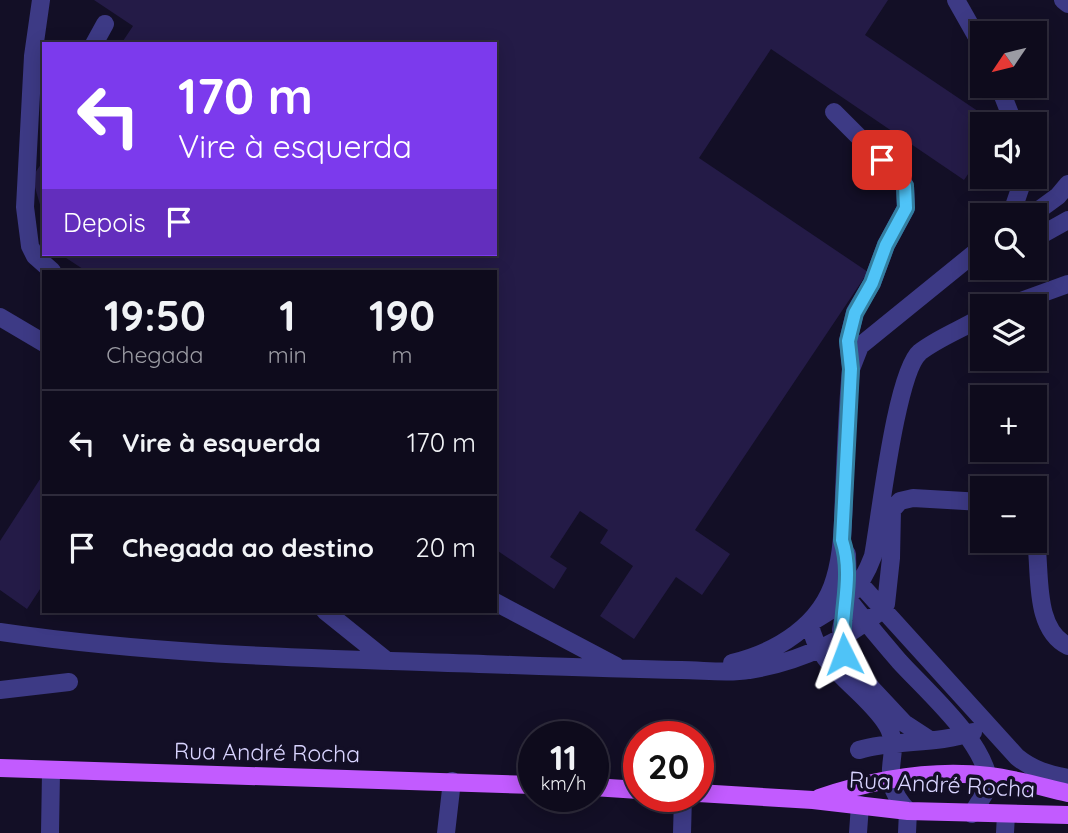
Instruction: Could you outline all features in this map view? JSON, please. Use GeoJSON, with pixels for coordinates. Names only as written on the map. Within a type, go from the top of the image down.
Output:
{"type":"FeatureCollection","features":[{"type":"Feature","properties":{"kind":"main road","name":"Rua André Rocha"},"geometry":{"type":"LineString","coordinates":[[0,768],[51,772],[518,784]]}},
{"type":"Feature","properties":{"kind":"main road","name":"Rua André Rocha"},"geometry":{"type":"LineString","coordinates":[[813,800],[890,778],[939,774],[989,776],[1068,793]]}},
{"type":"Feature","properties":{"kind":"main road","name":"Rua André Rocha"},"geometry":{"type":"LineString","coordinates":[[714,794],[813,800],[908,811],[1068,816]]}},
{"type":"Feature","properties":{"kind":"street"},"geometry":{"type":"LineString","coordinates":[[41,0],[33,56],[25,207],[30,246],[35,256],[51,270]]}},
{"type":"Feature","properties":{"kind":"street"},"geometry":{"type":"LineString","coordinates":[[956,0],[970,25]]}},
{"type":"Feature","properties":{"kind":"street"},"geometry":{"type":"LineString","coordinates":[[1063,0],[1068,4]]}},
{"type":"Feature","properties":{"kind":"street"},"geometry":{"type":"LineString","coordinates":[[95,42],[105,24]]}},
{"type":"Feature","properties":{"kind":"street"},"geometry":{"type":"LineString","coordinates":[[834,112],[898,176],[905,186],[907,197],[906,208],[886,245],[872,283],[855,313],[848,341],[851,369],[842,540],[830,590],[810,622],[811,634],[819,651],[878,713],[889,729],[872,744]]}},
{"type":"Feature","properties":{"kind":"street"},"geometry":{"type":"LineString","coordinates":[[28,169],[42,142]]}},
{"type":"Feature","properties":{"kind":"street"},"geometry":{"type":"LineString","coordinates":[[1047,204],[1068,184]]}},
{"type":"Feature","properties":{"kind":"street"},"geometry":{"type":"LineString","coordinates":[[1047,232],[1068,220]]}},
{"type":"Feature","properties":{"kind":"street"},"geometry":{"type":"LineString","coordinates":[[851,369],[860,346],[970,257]]}},
{"type":"Feature","properties":{"kind":"street"},"geometry":{"type":"LineString","coordinates":[[1040,294],[1068,284]]}},
{"type":"Feature","properties":{"kind":"street"},"geometry":{"type":"LineString","coordinates":[[0,317],[42,342]]}},
{"type":"Feature","properties":{"kind":"street"},"geometry":{"type":"LineString","coordinates":[[705,670],[771,650],[847,598],[861,585],[873,556],[900,399],[911,364],[920,353],[970,324]]}},
{"type":"Feature","properties":{"kind":"street"},"geometry":{"type":"LineString","coordinates":[[884,484],[912,498]]}},
{"type":"Feature","properties":{"kind":"street"},"geometry":{"type":"LineString","coordinates":[[0,632],[88,644],[198,653],[746,671],[787,663],[819,651],[866,623],[882,610],[886,604],[891,558],[892,510],[900,501],[912,498],[970,501]]}},
{"type":"Feature","properties":{"kind":"street"},"geometry":{"type":"LineString","coordinates":[[842,540],[847,554],[847,598],[841,639],[848,663],[904,723],[930,740]]}},
{"type":"Feature","properties":{"kind":"street"},"geometry":{"type":"LineString","coordinates":[[1037,553],[1044,618],[1056,640],[1068,646]]}},
{"type":"Feature","properties":{"kind":"street"},"geometry":{"type":"LineString","coordinates":[[861,585],[1029,768],[1068,778]]}},
{"type":"Feature","properties":{"kind":"street"},"geometry":{"type":"LineString","coordinates":[[847,598],[977,750],[989,776],[986,793],[972,814]]}},
{"type":"Feature","properties":{"kind":"street"},"geometry":{"type":"LineString","coordinates":[[497,603],[622,669]]}},
{"type":"Feature","properties":{"kind":"street"},"geometry":{"type":"LineString","coordinates":[[336,614],[386,660]]}},
{"type":"Feature","properties":{"kind":"street"},"geometry":{"type":"LineString","coordinates":[[0,691],[69,682]]}},
{"type":"Feature","properties":{"kind":"street"},"geometry":{"type":"LineString","coordinates":[[872,744],[965,735],[997,735]]}},
{"type":"Feature","properties":{"kind":"street"},"geometry":{"type":"LineString","coordinates":[[977,750],[997,735]]}},
{"type":"Feature","properties":{"kind":"street"},"geometry":{"type":"LineString","coordinates":[[872,744],[890,778],[896,799],[908,811],[907,833]]}},
{"type":"Feature","properties":{"kind":"street"},"geometry":{"type":"LineString","coordinates":[[50,833],[51,772]]}},
{"type":"Feature","properties":{"kind":"street"},"geometry":{"type":"LineString","coordinates":[[446,833],[452,781]]}},
{"type":"Feature","properties":{"kind":"street"},"geometry":{"type":"LineString","coordinates":[[858,833],[860,805]]}},
{"type":"Feature","properties":{"kind":"street"},"geometry":{"type":"LineString","coordinates":[[682,833],[683,812]]}},
{"type":"Feature","properties":{"kind":"street"},"geometry":{"type":"LineString","coordinates":[[1005,833],[1006,814]]}},
{"type":"Feature","properties":{"kind":"building"},"geometry":{"type":"Polygon","coordinates":[[[94,0],[888,0],[865,35],[979,112],[970,112],[970,171],[964,180],[771,49],[699,158],[868,272],[695,530],[730,554],[702,595],[676,577],[634,639],[600,616],[633,566],[600,543],[608,530],[580,511],[550,557],[567,568],[554,589],[497,550],[497,270],[84,270],[63,256],[497,256],[497,42],[122,42],[133,26],[94,0]]]}},
{"type":"Feature","properties":{"kind":"building"},"geometry":{"type":"Polygon","coordinates":[[[42,163],[42,212],[32,177],[42,163]]]}},
{"type":"Feature","properties":{"kind":"building"},"geometry":{"type":"Polygon","coordinates":[[[42,476],[42,586],[27,609],[0,590],[0,541],[42,476]]]}},
{"type":"Feature","properties":{"kind":"route"},"geometry":{"type":"LineString","coordinates":[[844,654],[841,630],[848,593],[847,554],[842,540],[851,369],[848,341],[855,313],[872,283],[886,245],[906,208],[907,197],[905,186],[882,160]]}}]}
